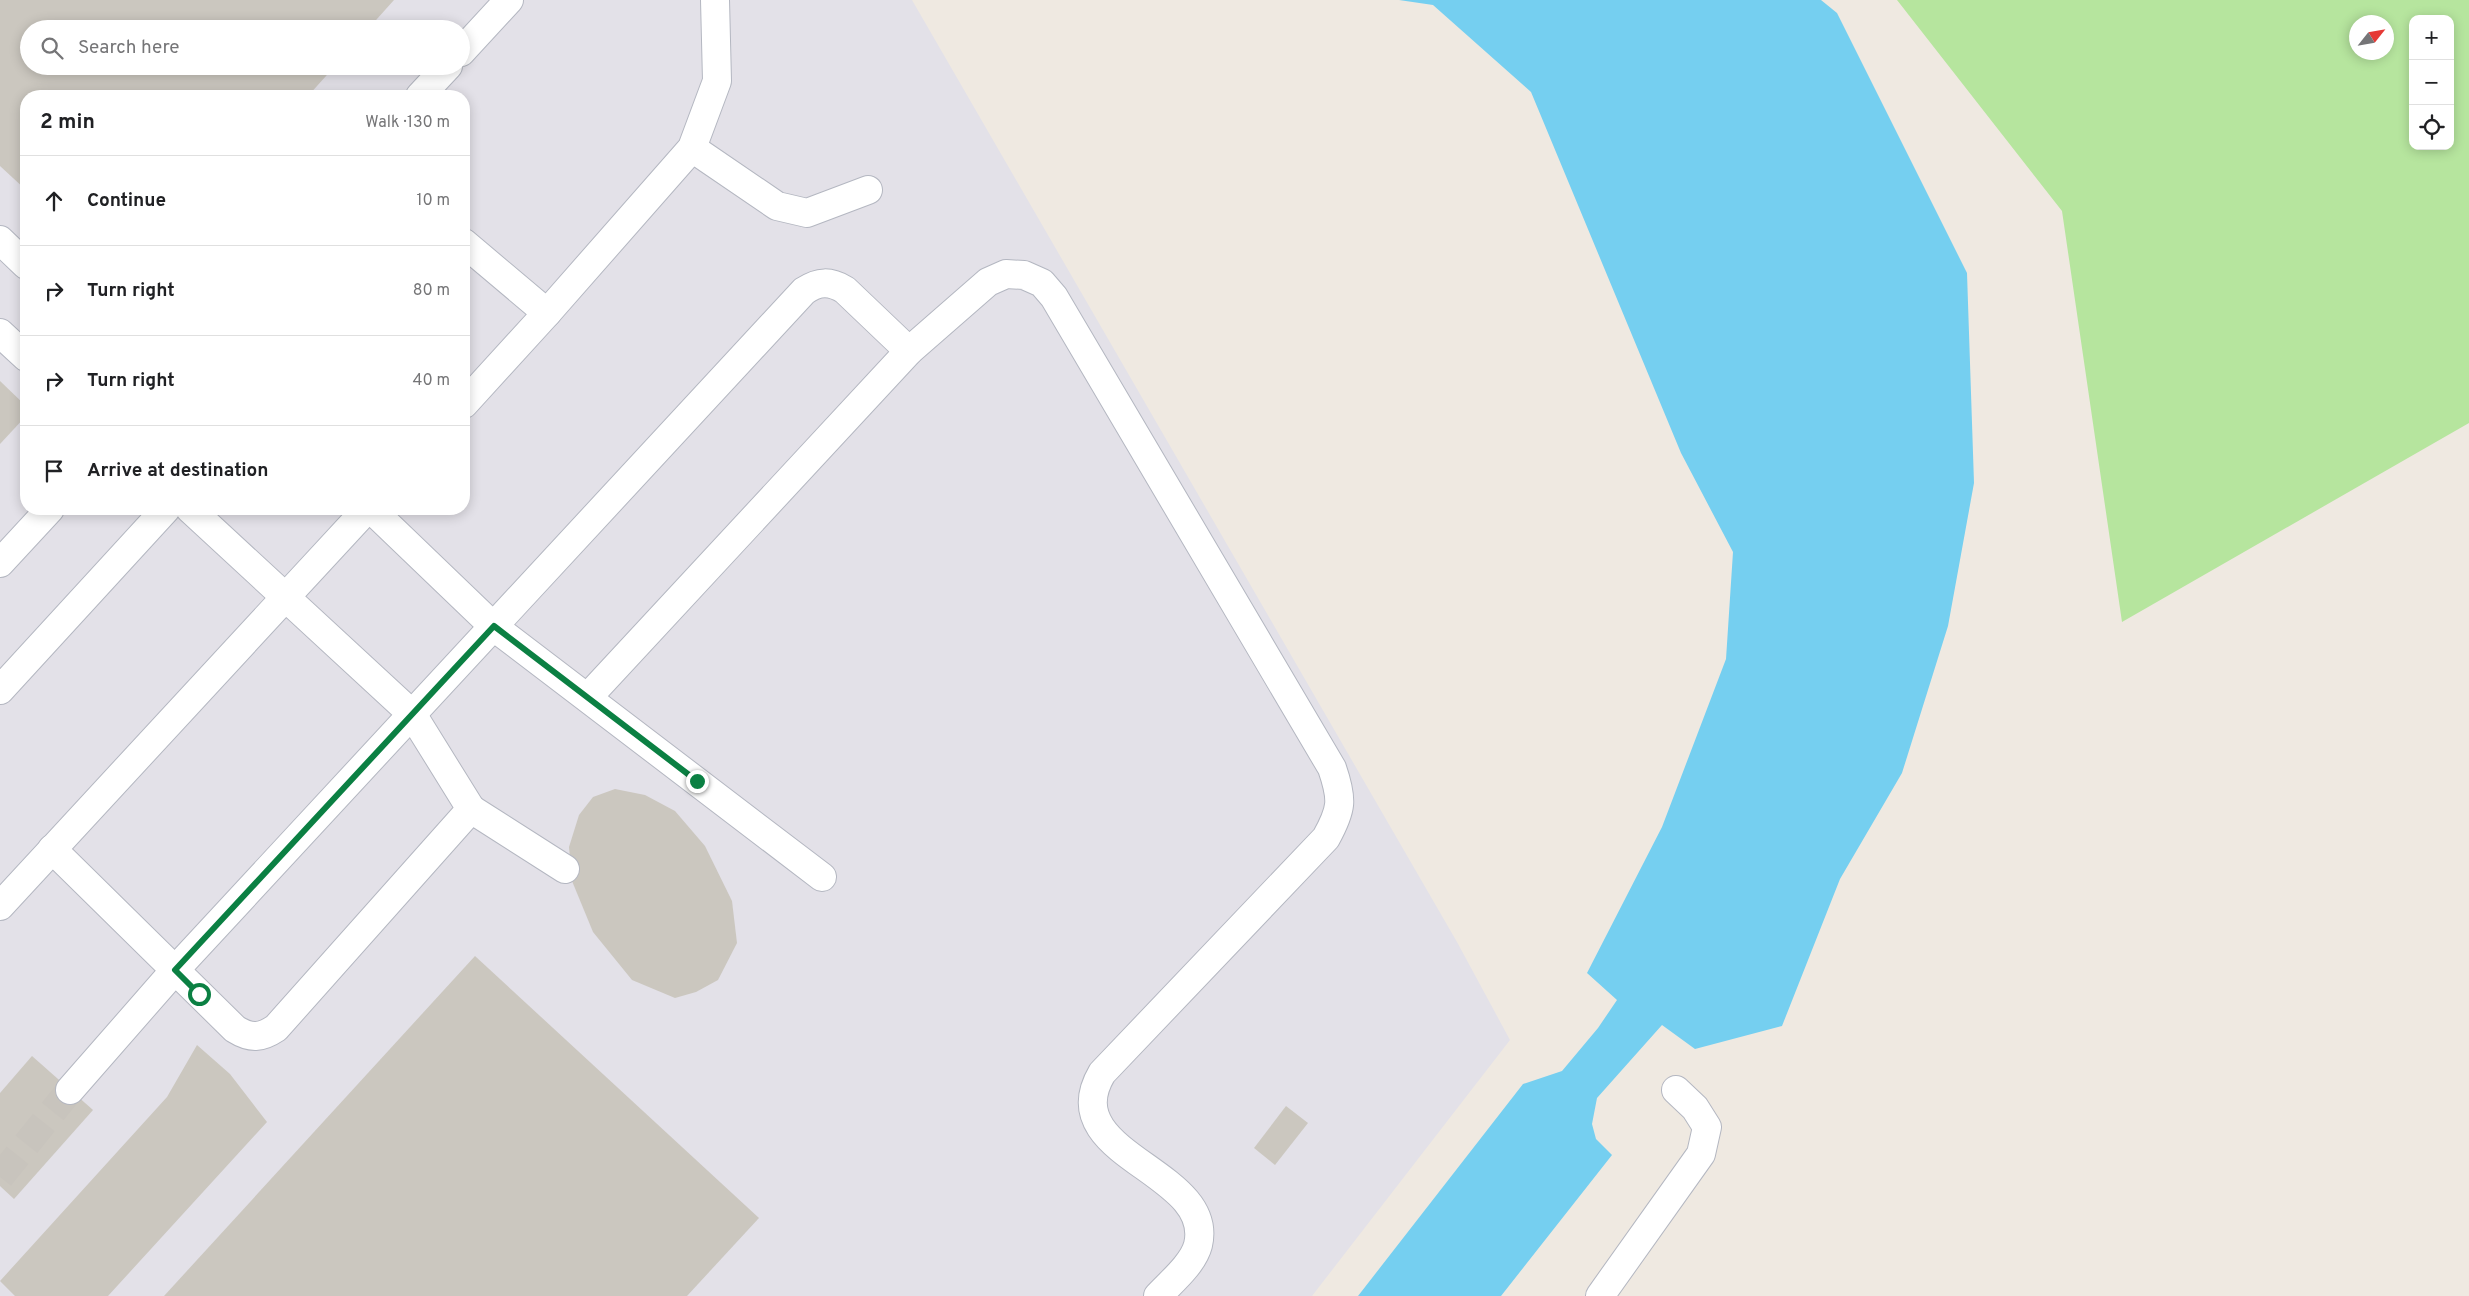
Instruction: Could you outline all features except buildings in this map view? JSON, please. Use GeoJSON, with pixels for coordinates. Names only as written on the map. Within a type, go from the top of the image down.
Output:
{"type":"FeatureCollection","features":[{"type":"Feature","properties":{"kind":"street"},"geometry":{"type":"LineString","coordinates":[[470,42],[509,0]]}},
{"type":"Feature","properties":{"kind":"street"},"geometry":{"type":"LineString","coordinates":[[470,397],[692,148],[717,81],[715,0]]}},
{"type":"Feature","properties":{"kind":"street"},"geometry":{"type":"LineString","coordinates":[[426,90],[440,75]]}},
{"type":"Feature","properties":{"kind":"street"},"geometry":{"type":"LineString","coordinates":[[692,148],[777,206],[807,213],[868,190]]}},
{"type":"Feature","properties":{"kind":"street"},"geometry":{"type":"LineString","coordinates":[[0,240],[20,259]]}},
{"type":"Feature","properties":{"kind":"street"},"geometry":{"type":"LineString","coordinates":[[470,248],[547,313]]}},
{"type":"Feature","properties":{"kind":"street"},"geometry":{"type":"LineString","coordinates":[[588,697],[908,351],[988,282],[1006,274],[1024,275],[1042,283],[1059,306],[1327,760],[1340,792],[1338,816],[1326,838],[1102,1073],[1093,1088],[1091,1106],[1096,1122],[1107,1135],[1184,1199],[1195,1212],[1200,1229],[1198,1246],[1189,1261],[1158,1296]]}},
{"type":"Feature","properties":{"kind":"street"},"geometry":{"type":"LineString","coordinates":[[70,1090],[175,970],[809,288],[824,282],[840,287],[908,351]]}},
{"type":"Feature","properties":{"kind":"street"},"geometry":{"type":"LineString","coordinates":[[0,333],[20,352]]}},
{"type":"Feature","properties":{"kind":"street"},"geometry":{"type":"LineString","coordinates":[[0,563],[44,515]]}},
{"type":"Feature","properties":{"kind":"street"},"geometry":{"type":"LineString","coordinates":[[0,690],[160,515]]}},
{"type":"Feature","properties":{"kind":"street"},"geometry":{"type":"LineString","coordinates":[[196,515],[412,714],[472,809],[565,869]]}},
{"type":"Feature","properties":{"kind":"street"},"geometry":{"type":"LineString","coordinates":[[0,906],[285,597],[363,515]]}},
{"type":"Feature","properties":{"kind":"street"},"geometry":{"type":"LineString","coordinates":[[375,515],[494,626],[822,877]]}},
{"type":"Feature","properties":{"kind":"street"},"geometry":{"type":"LineString","coordinates":[[52,849],[235,1029],[245,1035],[256,1037],[276,1028],[472,809]]}},
{"type":"Feature","properties":{"kind":"street"},"geometry":{"type":"LineString","coordinates":[[1600,1296],[1701,1154],[1707,1127],[1696,1108],[1676,1090]]}},
{"type":"Feature","properties":{"kind":"shaded area"},"geometry":{"type":"Polygon","coordinates":[[[0,0],[912,0],[1457,942],[1510,1040],[1312,1296],[0,1296],[0,0]]]}},
{"type":"Feature","properties":{"kind":"green space"},"geometry":{"type":"Polygon","coordinates":[[[1897,0],[2469,0],[2469,423],[2122,622],[2062,211],[1897,0]]]}},
{"type":"Feature","properties":{"kind":"water"},"geometry":{"type":"Polygon","coordinates":[[[1399,0],[1821,0],[1837,13],[1967,273],[1974,483],[1948,626],[1902,773],[1840,879],[1782,1026],[1695,1049],[1662,1025],[1597,1098],[1592,1124],[1596,1139],[1612,1155],[1501,1296],[1358,1296],[1523,1084],[1562,1071],[1598,1028],[1617,1000],[1587,973],[1662,827],[1726,659],[1733,552],[1681,453],[1531,92],[1433,5],[1399,0]]]}},
{"type":"Feature","properties":{"kind":"tunnel"},"geometry":{"type":"LineString","coordinates":[[0,1177],[70,1090]]}},
{"type":"Feature","properties":{"kind":"route"},"geometry":{"type":"LineString","coordinates":[[199,994],[175,970],[494,626],[697,781]]}}]}
